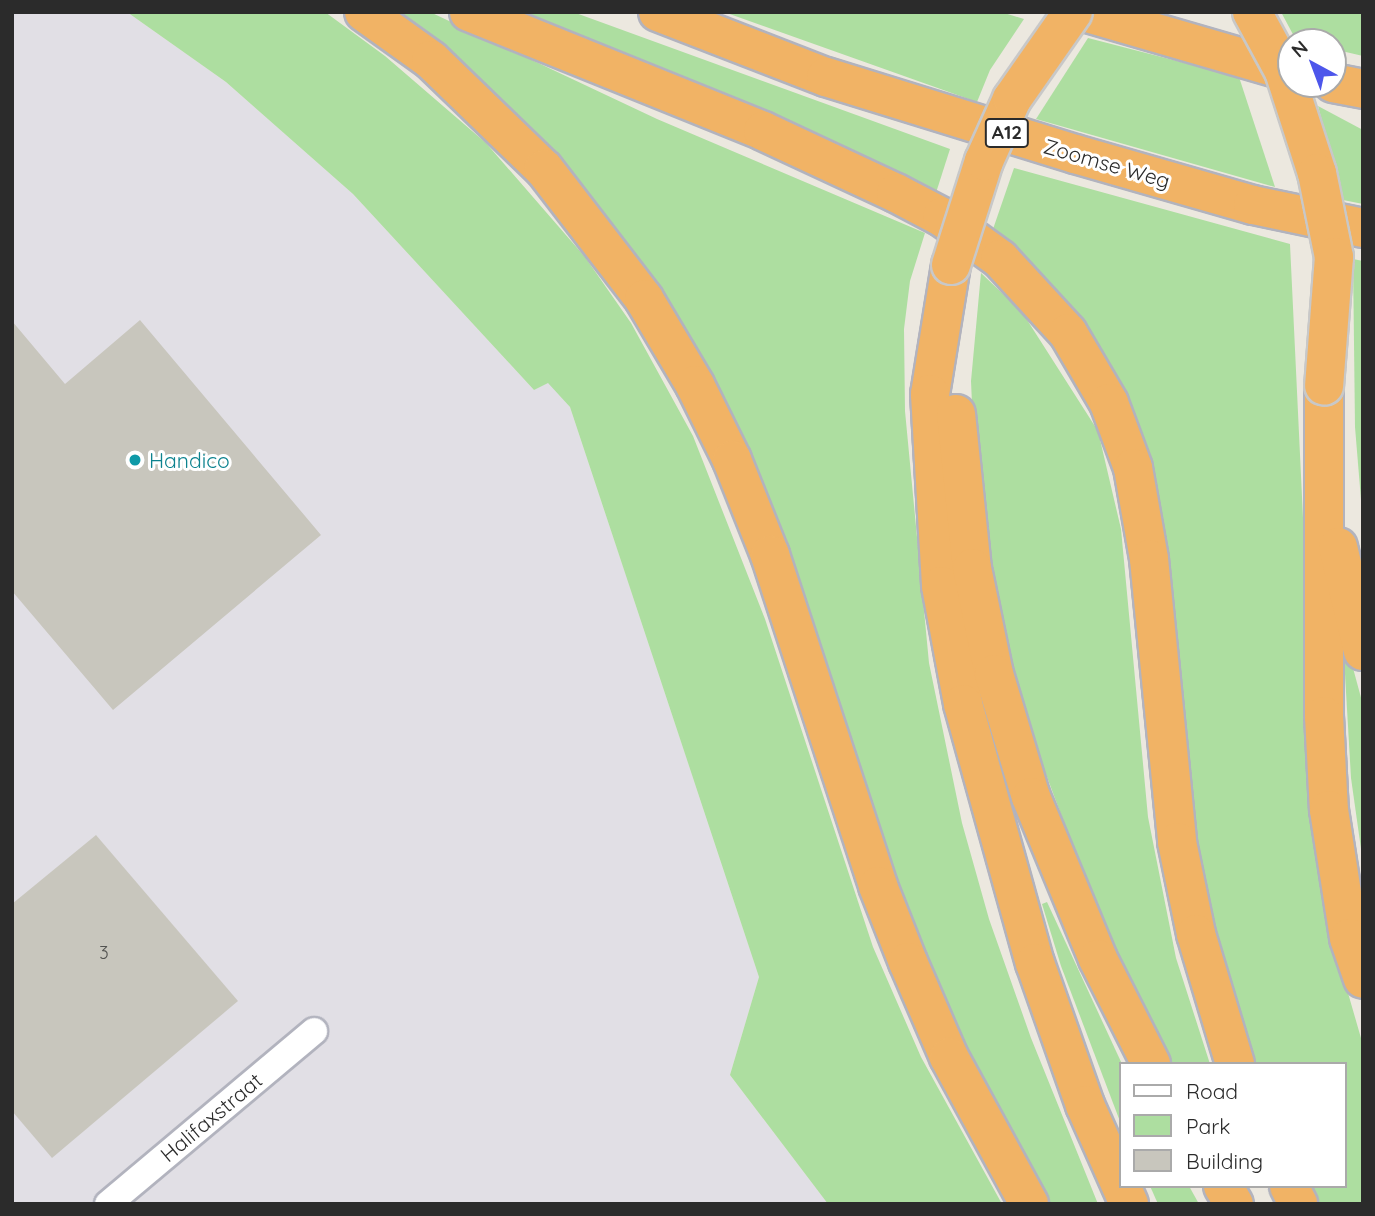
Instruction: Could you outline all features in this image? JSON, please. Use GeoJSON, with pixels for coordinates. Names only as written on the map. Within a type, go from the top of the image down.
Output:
{"type":"FeatureCollection","features":[{"type":"Feature","properties":{"kind":"highway"},"geometry":{"type":"LineString","coordinates":[[364,12],[431,60],[544,169],[644,299],[695,385],[732,460],[769,555],[878,886],[908,962],[955,1068],[1029,1204]]}},
{"type":"Feature","properties":{"kind":"highway"},"geometry":{"type":"LineString","coordinates":[[468,12],[763,131],[908,199],[1000,259],[1068,332],[1109,403],[1133,468],[1149,559],[1177,842],[1196,934],[1234,1062]]}},
{"type":"Feature","properties":{"kind":"highway","name":"Zoomse Weg"},"geometry":{"type":"LineString","coordinates":[[659,12],[826,77],[1074,154],[1253,205],[1363,228]]}},
{"type":"Feature","properties":{"kind":"highway"},"geometry":{"type":"LineString","coordinates":[[1073,12],[1012,99],[984,161],[951,265],[942,392],[942,586],[963,704],[1035,963],[1085,1105],[1120,1184]]}},
{"type":"Feature","properties":{"kind":"highway"},"geometry":{"type":"LineString","coordinates":[[1084,12],[1277,68]]}},
{"type":"Feature","properties":{"kind":"highway"},"geometry":{"type":"LineString","coordinates":[[1252,12],[1284,71],[1317,173],[1332,245],[1324,386],[1327,498],[1324,689],[1329,810],[1349,937],[1363,979]]}},
{"type":"Feature","properties":{"kind":"highway"},"geometry":{"type":"LineString","coordinates":[[942,392],[994,674],[1031,797],[1098,959],[1150,1062]]}},
{"type":"Feature","properties":{"kind":"highway"},"geometry":{"type":"LineString","coordinates":[[1327,498],[1363,651]]}},
{"type":"Feature","properties":{"kind":"highway"},"geometry":{"type":"LineString","coordinates":[[1122,1188],[1129,1204]]}},
{"type":"Feature","properties":{"kind":"highway"},"geometry":{"type":"LineString","coordinates":[[1224,1188],[1234,1204]]}},
{"type":"Feature","properties":{"kind":"highway"},"geometry":{"type":"LineString","coordinates":[[1290,1188],[1298,1204]]}},
{"type":"Feature","properties":{"kind":"street","name":"Halifaxstraat"},"geometry":{"type":"LineString","coordinates":[[108,1204],[314,1031]]}},
{"type":"Feature","properties":{"kind":"shaded area"},"geometry":{"type":"Polygon","coordinates":[[[12,12],[127,12],[226,82],[353,194],[534,390],[548,382],[570,407],[759,977],[730,1075],[828,1204],[12,1204],[12,12]]]}},
{"type":"Feature","properties":{"kind":"green space"},"geometry":{"type":"Polygon","coordinates":[[[127,12],[325,12],[385,56],[486,143],[585,257],[631,323],[693,436],[765,619],[873,947],[921,1057],[1002,1204],[828,1204],[730,1075],[759,977],[570,407],[548,383],[534,390],[353,194],[226,82],[127,12]]]}},
{"type":"Feature","properties":{"kind":"green space"},"geometry":{"type":"Polygon","coordinates":[[[391,12],[430,12],[657,119],[925,233],[910,281],[904,329],[905,411],[929,663],[962,823],[989,919],[1031,1038],[1098,1204],[1045,1204],[949,1026],[652,278],[552,152],[499,98],[391,12]]]}},
{"type":"Feature","properties":{"kind":"green space"},"geometry":{"type":"Polygon","coordinates":[[[515,12],[573,12],[950,149],[934,199],[515,12]]]}},
{"type":"Feature","properties":{"kind":"green space"},"geometry":{"type":"Polygon","coordinates":[[[724,12],[1001,12],[1024,19],[990,70],[977,102],[724,12]]]}},
{"type":"Feature","properties":{"kind":"green space"},"geometry":{"type":"Polygon","coordinates":[[[1281,12],[1363,12],[1363,56],[1347,52],[1347,28],[1290,28],[1281,12]]]}},
{"type":"Feature","properties":{"kind":"green space"},"geometry":{"type":"Polygon","coordinates":[[[1088,38],[1239,77],[1275,187],[1036,119],[1088,38]]]}},
{"type":"Feature","properties":{"kind":"green space"},"geometry":{"type":"Polygon","coordinates":[[[1318,106],[1363,130],[1363,204],[1343,200],[1318,106]]]}},
{"type":"Feature","properties":{"kind":"green space"},"geometry":{"type":"Polygon","coordinates":[[[1014,168],[1290,244],[1306,581],[1333,941],[1363,1045],[1363,1204],[1317,1204],[1309,1188],[1347,1188],[1347,1062],[1251,1062],[1200,876],[1189,804],[1159,496],[1140,435],[1090,335],[1041,275],[992,232],[1014,168]]]}},
{"type":"Feature","properties":{"kind":"green space"},"geometry":{"type":"Polygon","coordinates":[[[1353,259],[1363,261],[1363,524],[1355,427],[1353,259]]]}},
{"type":"Feature","properties":{"kind":"green space"},"geometry":{"type":"Polygon","coordinates":[[[981,273],[1022,312],[1098,431],[1121,529],[1148,817],[1176,958],[1209,1062],[1166,1062],[1101,921],[1023,713],[976,495],[971,381],[981,273]]]}},
{"type":"Feature","properties":{"kind":"green space"},"geometry":{"type":"Polygon","coordinates":[[[1344,657],[1350,657],[1363,705],[1363,863],[1351,778],[1344,657]]]}},
{"type":"Feature","properties":{"kind":"green space"},"geometry":{"type":"Polygon","coordinates":[[[1047,902],[1121,1062],[1120,1121],[1061,966],[1042,904],[1047,902]]]}},
{"type":"Feature","properties":{"kind":"green space"},"geometry":{"type":"Polygon","coordinates":[[[1151,1188],[1190,1188],[1199,1204],[1158,1204],[1151,1188]]]}},
{"type":"Feature","properties":{"kind":"building","name":"Handico"},"geometry":{"type":"Polygon","coordinates":[[[140,320],[321,535],[113,710],[12,591],[12,321],[65,384],[140,320]]]}},
{"type":"Feature","properties":{"kind":"building"},"geometry":{"type":"Polygon","coordinates":[[[96,835],[238,1001],[52,1158],[12,1111],[12,904],[96,835]]]}},
{"type":"Feature","properties":{"kind":"place","name":"Handico"},"geometry":{"type":"Point","coordinates":[135,460]}}]}
